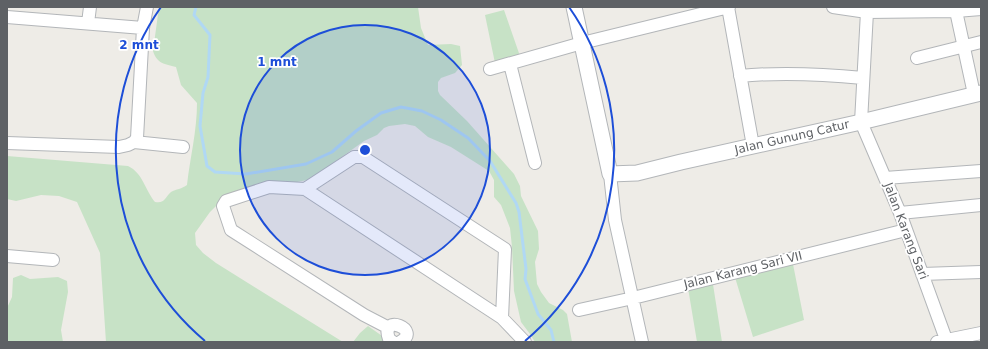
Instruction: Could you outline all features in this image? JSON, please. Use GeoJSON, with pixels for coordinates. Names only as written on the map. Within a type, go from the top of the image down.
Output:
{"type":"FeatureCollection","features":[{"type":"Feature","properties":{"kind":"street"},"geometry":{"type":"LineString","coordinates":[[88,23],[90,7]]}},
{"type":"Feature","properties":{"kind":"street"},"geometry":{"type":"LineString","coordinates":[[7,143],[119,147],[134,142],[137,138],[143,28],[147,7]]}},
{"type":"Feature","properties":{"kind":"street"},"geometry":{"type":"LineString","coordinates":[[574,7],[610,174],[615,220],[642,342]]}},
{"type":"Feature","properties":{"kind":"street"},"geometry":{"type":"LineString","coordinates":[[490,69],[582,43],[729,7],[753,146]]}},
{"type":"Feature","properties":{"kind":"street"},"geometry":{"type":"LineString","coordinates":[[833,7],[867,10],[956,11],[981,9]]}},
{"type":"Feature","properties":{"kind":"street"},"geometry":{"type":"LineString","coordinates":[[861,122],[867,10]]}},
{"type":"Feature","properties":{"kind":"street","name":"Jalan Gunung Catur"},"geometry":{"type":"LineString","coordinates":[[610,174],[637,173],[861,122],[978,93],[956,11]]}},
{"type":"Feature","properties":{"kind":"street"},"geometry":{"type":"LineString","coordinates":[[7,17],[143,28]]}},
{"type":"Feature","properties":{"kind":"street"},"geometry":{"type":"LineString","coordinates":[[917,58],[981,42]]}},
{"type":"Feature","properties":{"kind":"street"},"geometry":{"type":"LineString","coordinates":[[510,64],[534,163]]}},
{"type":"Feature","properties":{"kind":"street"},"geometry":{"type":"LineString","coordinates":[[740,76],[768,73],[798,73],[863,78]]}},
{"type":"Feature","properties":{"kind":"street","name":"Jalan Karang Sari"},"geometry":{"type":"LineString","coordinates":[[861,122],[900,213],[944,341]]}},
{"type":"Feature","properties":{"kind":"street"},"geometry":{"type":"LineString","coordinates":[[134,142],[183,147]]}},
{"type":"Feature","properties":{"kind":"street"},"geometry":{"type":"LineString","coordinates":[[305,189],[354,157],[363,157],[505,249],[502,318]]}},
{"type":"Feature","properties":{"kind":"street"},"geometry":{"type":"LineString","coordinates":[[885,178],[981,171]]}},
{"type":"Feature","properties":{"kind":"street"},"geometry":{"type":"LineString","coordinates":[[402,341],[406,334],[405,329],[402,326],[398,324],[389,328],[364,315],[231,230],[222,206],[226,202],[269,187],[305,189],[502,318],[525,342]]}},
{"type":"Feature","properties":{"kind":"street"},"geometry":{"type":"LineString","coordinates":[[900,213],[981,205]]}},
{"type":"Feature","properties":{"kind":"street","name":"Jalan Karang Sari VII"},"geometry":{"type":"LineString","coordinates":[[579,310],[906,230]]}},
{"type":"Feature","properties":{"kind":"street"},"geometry":{"type":"LineString","coordinates":[[7,256],[53,260]]}},
{"type":"Feature","properties":{"kind":"street"},"geometry":{"type":"LineString","coordinates":[[922,274],[981,272]]}},
{"type":"Feature","properties":{"kind":"street"},"geometry":{"type":"LineString","coordinates":[[944,341],[981,333]]}},
{"type":"Feature","properties":{"kind":"green space"},"geometry":{"type":"Polygon","coordinates":[[[159,7],[418,7],[421,28],[428,45],[451,44],[460,46],[462,65],[455,73],[441,78],[438,82],[438,91],[440,95],[467,121],[514,174],[520,186],[521,196],[538,231],[539,249],[535,262],[537,284],[549,303],[563,310],[567,314],[572,342],[535,342],[521,322],[514,291],[510,228],[501,205],[494,197],[494,180],[489,171],[451,147],[428,137],[415,126],[405,124],[384,128],[377,135],[364,141],[307,180],[229,196],[210,212],[195,233],[196,245],[203,253],[216,263],[343,342],[106,342],[100,253],[77,202],[59,196],[41,195],[16,201],[7,199],[7,156],[128,166],[140,177],[155,202],[163,201],[171,192],[187,185],[195,134],[197,103],[181,85],[176,67],[159,61],[153,51],[159,7]]]}},
{"type":"Feature","properties":{"kind":"green space"},"geometry":{"type":"Polygon","coordinates":[[[504,10],[521,59],[495,63],[485,15],[504,10]]]}},
{"type":"Feature","properties":{"kind":"green space"},"geometry":{"type":"Polygon","coordinates":[[[791,254],[804,320],[753,337],[734,274],[791,254]]]}},
{"type":"Feature","properties":{"kind":"green space"},"geometry":{"type":"Polygon","coordinates":[[[21,275],[30,279],[58,277],[67,281],[68,292],[61,330],[63,342],[7,342],[7,308],[12,297],[13,278],[21,275]]]}},
{"type":"Feature","properties":{"kind":"green space"},"geometry":{"type":"Polygon","coordinates":[[[712,278],[722,342],[697,342],[687,282],[712,278]]]}},
{"type":"Feature","properties":{"kind":"green space"},"geometry":{"type":"Polygon","coordinates":[[[368,326],[385,338],[384,342],[353,342],[368,326]]]}},
{"type":"Feature","properties":{"kind":"waterway"},"geometry":{"type":"LineString","coordinates":[[196,7],[194,15],[210,35],[208,77],[203,93],[200,126],[207,166],[215,172],[246,174],[306,164],[332,152],[356,131],[381,113],[401,107],[422,111],[441,120],[468,138],[490,161],[516,203],[519,212],[526,269],[525,279],[538,314],[551,330],[554,342]]}}]}
